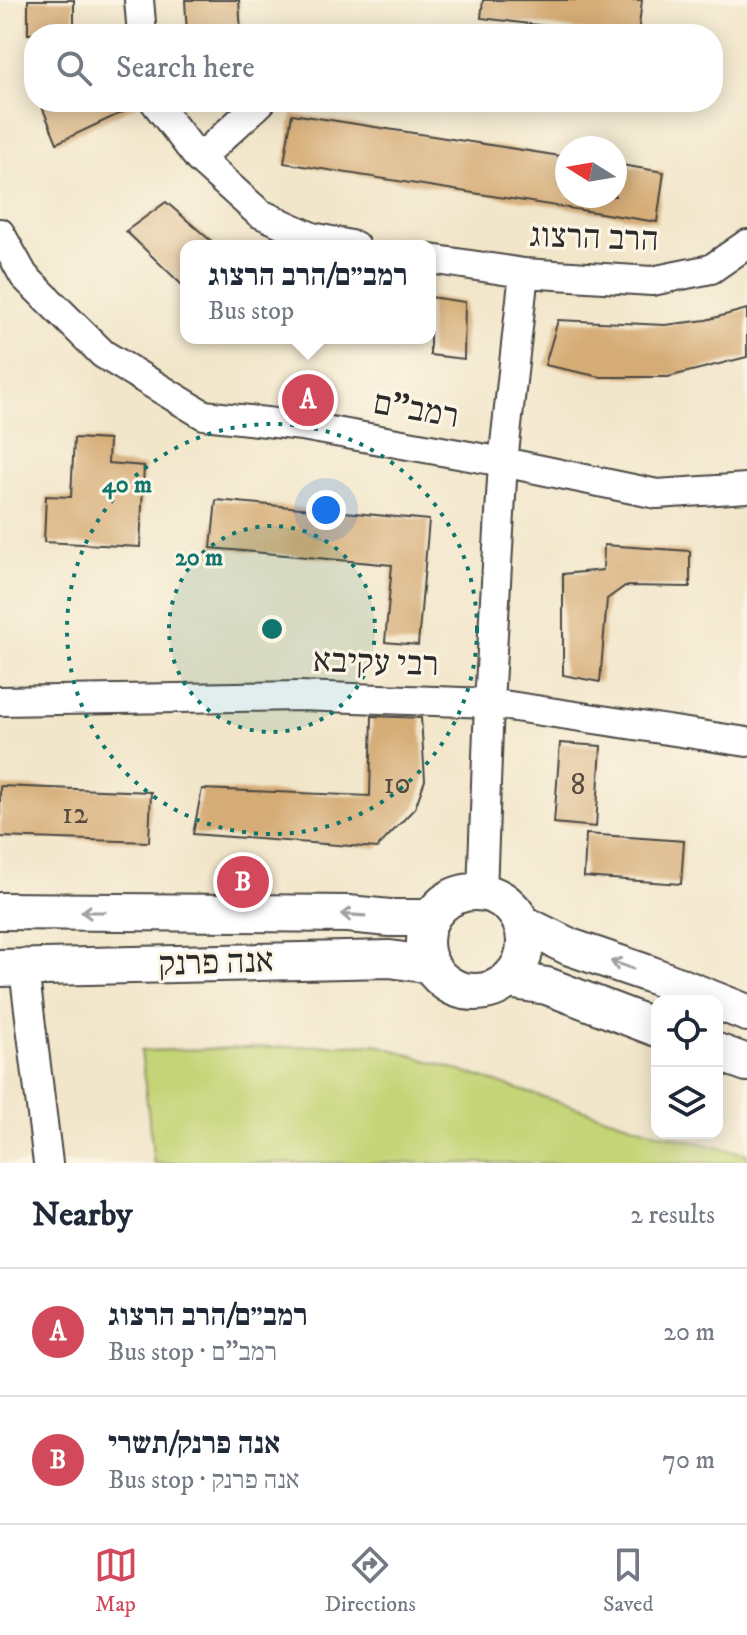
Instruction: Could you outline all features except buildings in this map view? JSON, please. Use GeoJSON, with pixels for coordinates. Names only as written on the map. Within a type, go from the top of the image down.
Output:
{"type":"FeatureCollection","features":[{"type":"Feature","properties":{"kind":"street"},"geometry":{"type":"LineString","coordinates":[[139,0],[141,24]]}},
{"type":"Feature","properties":{"kind":"street"},"geometry":{"type":"LineString","coordinates":[[161,112],[199,159],[259,213],[312,237],[326,240]]}},
{"type":"Feature","properties":{"kind":"street"},"geometry":{"type":"LineString","coordinates":[[199,159],[250,112]]}},
{"type":"Feature","properties":{"kind":"street","name":"רמב\"ם"},"geometry":{"type":"LineString","coordinates":[[0,233],[24,276],[103,354],[204,415],[302,426],[503,462],[657,494],[747,488]]}},
{"type":"Feature","properties":{"kind":"street","name":"הרב הרצוג"},"geometry":{"type":"LineString","coordinates":[[436,260],[524,273],[652,281],[711,269],[747,244]]}},
{"type":"Feature","properties":{"kind":"street"},"geometry":{"type":"LineString","coordinates":[[482,892],[503,462],[524,273]]}},
{"type":"Feature","properties":{"kind":"street","name":"רבי עקיבא"},"geometry":{"type":"LineString","coordinates":[[0,701],[300,696],[489,703],[747,742]]}},
{"type":"Feature","properties":{"kind":"street"},"geometry":{"type":"LineString","coordinates":[[467,892],[482,892],[506,902],[521,923],[525,938],[524,953],[518,968],[508,980],[495,988],[466,991],[452,986],[431,965],[426,950],[426,934],[431,918],[452,897],[467,892]]}},
{"type":"Feature","properties":{"kind":"street","name":"אנה פרנק"},"geometry":{"type":"LineString","coordinates":[[0,911],[348,914],[431,918]]}},
{"type":"Feature","properties":{"kind":"street"},"geometry":{"type":"LineString","coordinates":[[521,923],[570,947],[747,1013]]}},
{"type":"Feature","properties":{"kind":"street","name":"אנה פרנק"},"geometry":{"type":"LineString","coordinates":[[12,968],[377,959],[431,965]]}},
{"type":"Feature","properties":{"kind":"street"},"geometry":{"type":"LineString","coordinates":[[12,968],[48,1163]]}},
{"type":"Feature","properties":{"kind":"street"},"geometry":{"type":"LineString","coordinates":[[508,980],[547,986],[651,1026]]}},
{"type":"Feature","properties":{"kind":"street"},"geometry":{"type":"LineString","coordinates":[[723,1054],[747,1063]]}},
{"type":"Feature","properties":{"kind":"green space"},"geometry":{"type":"Polygon","coordinates":[[[375,1044],[651,1131],[651,1139],[683,1139],[747,1154],[747,1163],[154,1163],[141,1051],[375,1044]]]}},
{"type":"Feature","properties":{"kind":"place","name":"רמב״ם/הרב הרצוג"},"geometry":{"type":"Point","coordinates":[308,400]}},
{"type":"Feature","properties":{"kind":"place","name":"אנה פרנק/תשרי"},"geometry":{"type":"Point","coordinates":[243,882]}}]}
